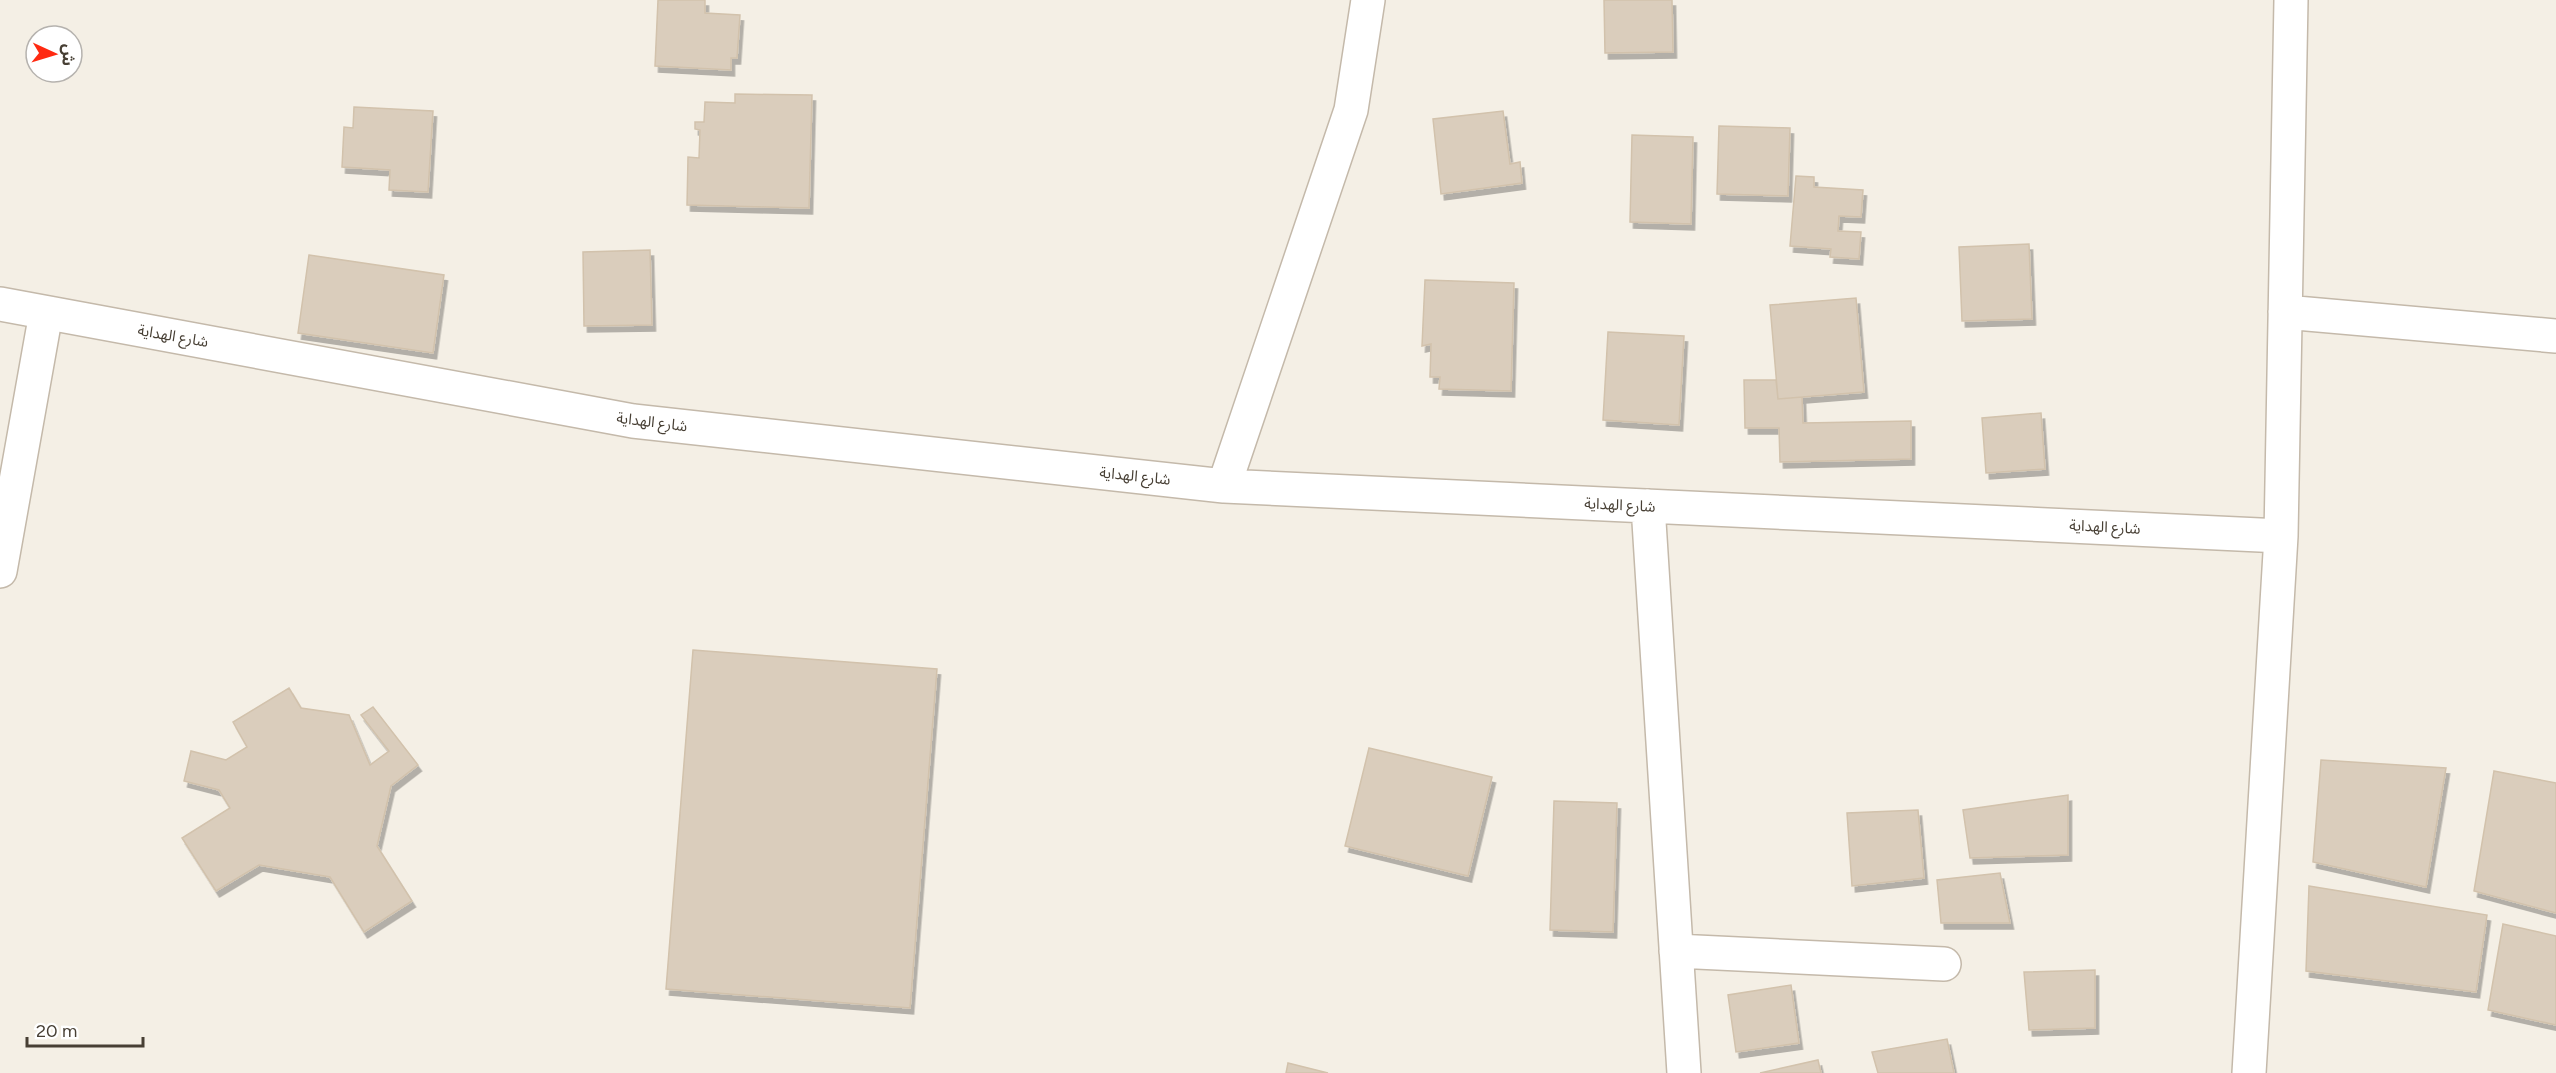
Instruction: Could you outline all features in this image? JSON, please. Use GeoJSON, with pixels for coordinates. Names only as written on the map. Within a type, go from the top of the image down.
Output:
{"type":"FeatureCollection","features":[{"type":"Feature","properties":{"kind":"street"},"geometry":{"type":"LineString","coordinates":[[1224,486],[1351,110],[1368,0]]}},
{"type":"Feature","properties":{"kind":"street"},"geometry":{"type":"LineString","coordinates":[[2249,1073],[2281,536],[2291,0]]}},
{"type":"Feature","properties":{"kind":"street","name":"شارع الهداية"},"geometry":{"type":"LineString","coordinates":[[0,304],[633,421],[1224,486],[2281,536]]}},
{"type":"Feature","properties":{"kind":"street"},"geometry":{"type":"LineString","coordinates":[[2285,312],[2556,336]]}},
{"type":"Feature","properties":{"kind":"street"},"geometry":{"type":"LineString","coordinates":[[0,571],[46,313]]}},
{"type":"Feature","properties":{"kind":"street"},"geometry":{"type":"LineString","coordinates":[[1648,506],[1684,1073]]}},
{"type":"Feature","properties":{"kind":"street"},"geometry":{"type":"LineString","coordinates":[[1676,951],[1944,964]]}},
{"type":"Feature","properties":{"kind":"building"},"geometry":{"type":"Polygon","coordinates":[[[658,0],[705,0],[705,13],[740,15],[737,58],[731,58],[731,70],[655,66],[658,0]]]}},
{"type":"Feature","properties":{"kind":"building"},"geometry":{"type":"Polygon","coordinates":[[[1604,0],[1672,0],[1673,52],[1605,53],[1604,0]]]}},
{"type":"Feature","properties":{"kind":"building"},"geometry":{"type":"Polygon","coordinates":[[[735,94],[812,95],[809,208],[687,205],[688,157],[699,158],[700,130],[695,129],[695,122],[704,122],[705,102],[735,103],[735,94]]]}},
{"type":"Feature","properties":{"kind":"building"},"geometry":{"type":"Polygon","coordinates":[[[354,107],[433,111],[428,192],[389,190],[390,170],[342,167],[344,127],[353,128],[354,107]]]}},
{"type":"Feature","properties":{"kind":"building"},"geometry":{"type":"Polygon","coordinates":[[[1503,111],[1510,164],[1520,162],[1522,183],[1441,194],[1433,119],[1503,111]]]}},
{"type":"Feature","properties":{"kind":"building"},"geometry":{"type":"Polygon","coordinates":[[[1719,126],[1790,128],[1788,196],[1717,194],[1719,126]]]}},
{"type":"Feature","properties":{"kind":"building"},"geometry":{"type":"Polygon","coordinates":[[[1632,135],[1693,137],[1691,224],[1630,222],[1632,135]]]}},
{"type":"Feature","properties":{"kind":"building"},"geometry":{"type":"Polygon","coordinates":[[[1796,176],[1814,177],[1814,187],[1863,190],[1861,217],[1839,216],[1838,231],[1861,232],[1859,259],[1830,257],[1831,249],[1790,246],[1796,176]]]}},
{"type":"Feature","properties":{"kind":"building"},"geometry":{"type":"Polygon","coordinates":[[[2029,244],[2032,319],[1962,321],[1959,247],[2029,244]]]}},
{"type":"Feature","properties":{"kind":"building"},"geometry":{"type":"Polygon","coordinates":[[[650,250],[652,325],[584,326],[583,252],[650,250]]]}},
{"type":"Feature","properties":{"kind":"building"},"geometry":{"type":"Polygon","coordinates":[[[309,255],[444,275],[433,353],[298,333],[309,255]]]}},
{"type":"Feature","properties":{"kind":"building"},"geometry":{"type":"Polygon","coordinates":[[[1425,280],[1514,283],[1511,391],[1439,389],[1440,377],[1430,377],[1431,344],[1422,346],[1425,280]]]}},
{"type":"Feature","properties":{"kind":"building"},"geometry":{"type":"Polygon","coordinates":[[[1856,298],[1864,392],[1778,399],[1770,305],[1856,298]]]}},
{"type":"Feature","properties":{"kind":"building"},"geometry":{"type":"Polygon","coordinates":[[[1608,332],[1684,336],[1679,425],[1603,420],[1608,332]]]}},
{"type":"Feature","properties":{"kind":"building"},"geometry":{"type":"Polygon","coordinates":[[[1744,380],[1776,380],[1778,399],[1802,397],[1803,423],[1911,421],[1911,459],[1780,462],[1779,428],[1745,428],[1744,380]]]}},
{"type":"Feature","properties":{"kind":"building"},"geometry":{"type":"Polygon","coordinates":[[[2041,413],[2045,469],[1986,473],[1982,418],[2041,413]]]}},
{"type":"Feature","properties":{"kind":"building"},"geometry":{"type":"Polygon","coordinates":[[[693,650],[937,669],[910,1008],[666,989],[693,650]]]}},
{"type":"Feature","properties":{"kind":"building"},"geometry":{"type":"Polygon","coordinates":[[[289,688],[301,708],[349,715],[370,765],[389,751],[361,715],[373,707],[418,765],[391,786],[377,846],[412,901],[364,932],[330,877],[259,865],[216,891],[182,838],[230,808],[219,790],[184,781],[191,751],[226,760],[247,747],[233,722],[289,688]]]}},
{"type":"Feature","properties":{"kind":"building"},"geometry":{"type":"Polygon","coordinates":[[[1369,748],[1492,777],[1468,876],[1345,846],[1369,748]]]}},
{"type":"Feature","properties":{"kind":"building"},"geometry":{"type":"Polygon","coordinates":[[[2321,760],[2446,768],[2426,887],[2313,862],[2321,760]]]}},
{"type":"Feature","properties":{"kind":"building"},"geometry":{"type":"Polygon","coordinates":[[[2494,771],[2556,783],[2556,913],[2474,891],[2494,771]]]}},
{"type":"Feature","properties":{"kind":"building"},"geometry":{"type":"Polygon","coordinates":[[[2068,795],[2068,855],[1970,858],[1963,810],[2068,795]]]}},
{"type":"Feature","properties":{"kind":"building"},"geometry":{"type":"Polygon","coordinates":[[[1554,801],[1617,803],[1613,932],[1550,930],[1554,801]]]}},
{"type":"Feature","properties":{"kind":"building"},"geometry":{"type":"Polygon","coordinates":[[[1918,810],[1924,878],[1852,886],[1847,813],[1918,810]]]}},
{"type":"Feature","properties":{"kind":"building"},"geometry":{"type":"Polygon","coordinates":[[[2000,873],[2010,923],[1941,923],[1937,880],[2000,873]]]}},
{"type":"Feature","properties":{"kind":"building"},"geometry":{"type":"Polygon","coordinates":[[[2309,886],[2487,915],[2476,992],[2306,971],[2309,886]]]}},
{"type":"Feature","properties":{"kind":"building"},"geometry":{"type":"Polygon","coordinates":[[[2503,924],[2556,936],[2556,1025],[2488,1010],[2503,924]]]}},
{"type":"Feature","properties":{"kind":"building"},"geometry":{"type":"Polygon","coordinates":[[[2095,970],[2095,1028],[2029,1030],[2024,972],[2095,970]]]}},
{"type":"Feature","properties":{"kind":"building"},"geometry":{"type":"Polygon","coordinates":[[[1791,985],[1799,1043],[1736,1052],[1728,995],[1791,985]]]}},
{"type":"Feature","properties":{"kind":"building"},"geometry":{"type":"Polygon","coordinates":[[[1947,1039],[1954,1073],[1878,1073],[1872,1052],[1947,1039]]]}},
{"type":"Feature","properties":{"kind":"building"},"geometry":{"type":"Polygon","coordinates":[[[1818,1060],[1821,1073],[1760,1073],[1818,1060]]]}},
{"type":"Feature","properties":{"kind":"building"},"geometry":{"type":"Polygon","coordinates":[[[1288,1063],[1328,1073],[1286,1073],[1288,1063]]]}}]}
